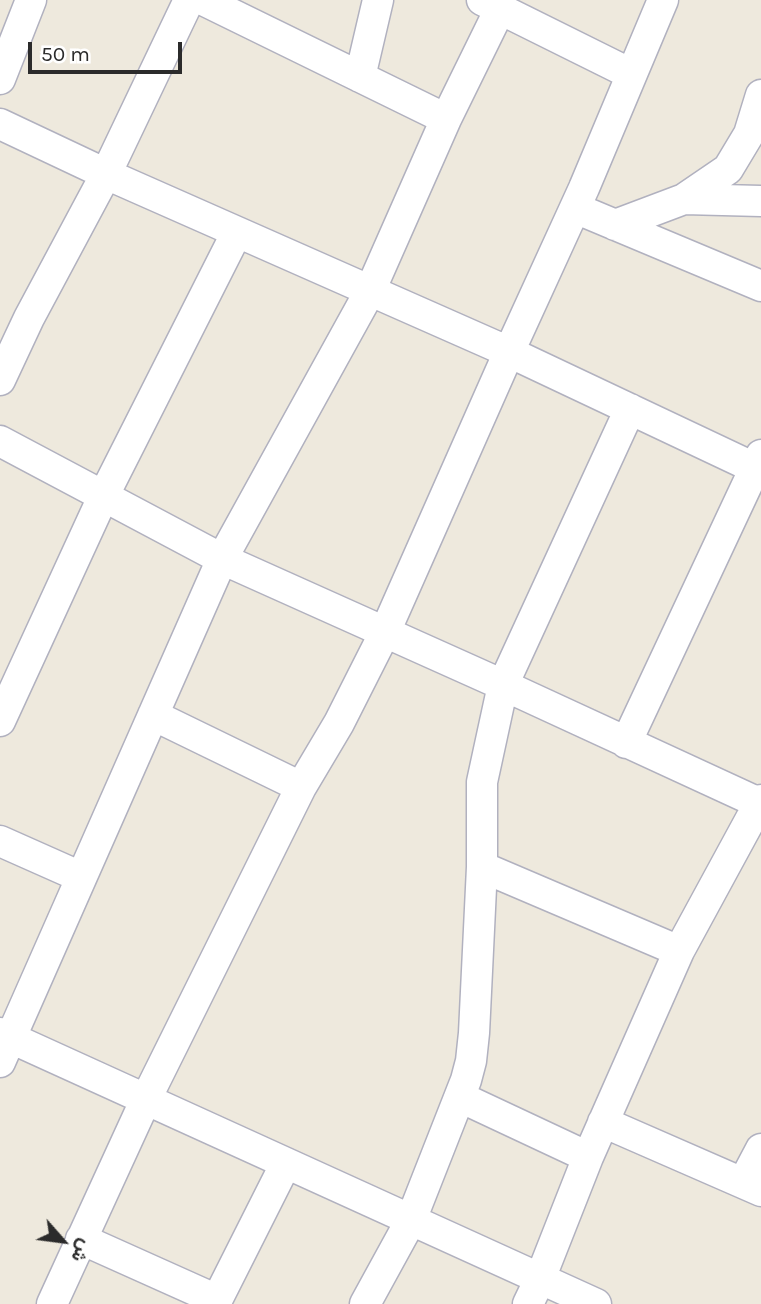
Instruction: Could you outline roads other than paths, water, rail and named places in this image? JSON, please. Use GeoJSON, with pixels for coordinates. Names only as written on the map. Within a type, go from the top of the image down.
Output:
{"type":"FeatureCollection","features":[{"type":"Feature","properties":{"kind":"street"},"geometry":{"type":"LineString","coordinates":[[0,79],[32,0]]}},
{"type":"Feature","properties":{"kind":"street"},"geometry":{"type":"LineString","coordinates":[[0,380],[29,317],[106,174],[189,0]]}},
{"type":"Feature","properties":{"kind":"street"},"geometry":{"type":"LineString","coordinates":[[203,0],[446,119]]}},
{"type":"Feature","properties":{"kind":"street"},"geometry":{"type":"LineString","coordinates":[[360,77],[378,0]]}},
{"type":"Feature","properties":{"kind":"street"},"geometry":{"type":"LineString","coordinates":[[52,1304],[146,1099],[302,787],[339,723],[385,632],[575,208],[663,0]]}},
{"type":"Feature","properties":{"kind":"street"},"geometry":{"type":"LineString","coordinates":[[596,1304],[534,1291],[411,1220],[146,1099],[3,1044],[81,877],[222,559],[370,291],[446,119],[491,5],[631,74]]}},
{"type":"Feature","properties":{"kind":"street"},"geometry":{"type":"LineString","coordinates":[[615,225],[684,199],[728,169],[749,134],[761,95]]}},
{"type":"Feature","properties":{"kind":"street"},"geometry":{"type":"LineString","coordinates":[[0,124],[106,174],[759,465],[626,743]]}},
{"type":"Feature","properties":{"kind":"street"},"geometry":{"type":"LineString","coordinates":[[684,199],[761,201]]}},
{"type":"Feature","properties":{"kind":"street"},"geometry":{"type":"LineString","coordinates":[[575,208],[761,286]]}},
{"type":"Feature","properties":{"kind":"street"},"geometry":{"type":"LineString","coordinates":[[0,721],[103,497],[237,232]]}},
{"type":"Feature","properties":{"kind":"street"},"geometry":{"type":"LineString","coordinates":[[366,1304],[411,1220],[460,1097],[471,1060],[482,867],[482,782],[503,685],[630,409]]}},
{"type":"Feature","properties":{"kind":"street"},"geometry":{"type":"LineString","coordinates":[[0,441],[222,559],[760,803],[679,951],[588,1157],[534,1291]]}},
{"type":"Feature","properties":{"kind":"street"},"geometry":{"type":"LineString","coordinates":[[153,715],[302,787]]}},
{"type":"Feature","properties":{"kind":"street"},"geometry":{"type":"LineString","coordinates":[[0,841],[81,877]]}},
{"type":"Feature","properties":{"kind":"street"},"geometry":{"type":"LineString","coordinates":[[482,867],[679,951]]}},
{"type":"Feature","properties":{"kind":"street"},"geometry":{"type":"LineString","coordinates":[[460,1097],[588,1157]]}},
{"type":"Feature","properties":{"kind":"street"},"geometry":{"type":"LineString","coordinates":[[603,1122],[752,1187],[761,1149]]}},
{"type":"Feature","properties":{"kind":"street"},"geometry":{"type":"LineString","coordinates":[[81,1239],[216,1302],[286,1163]]}}]}
